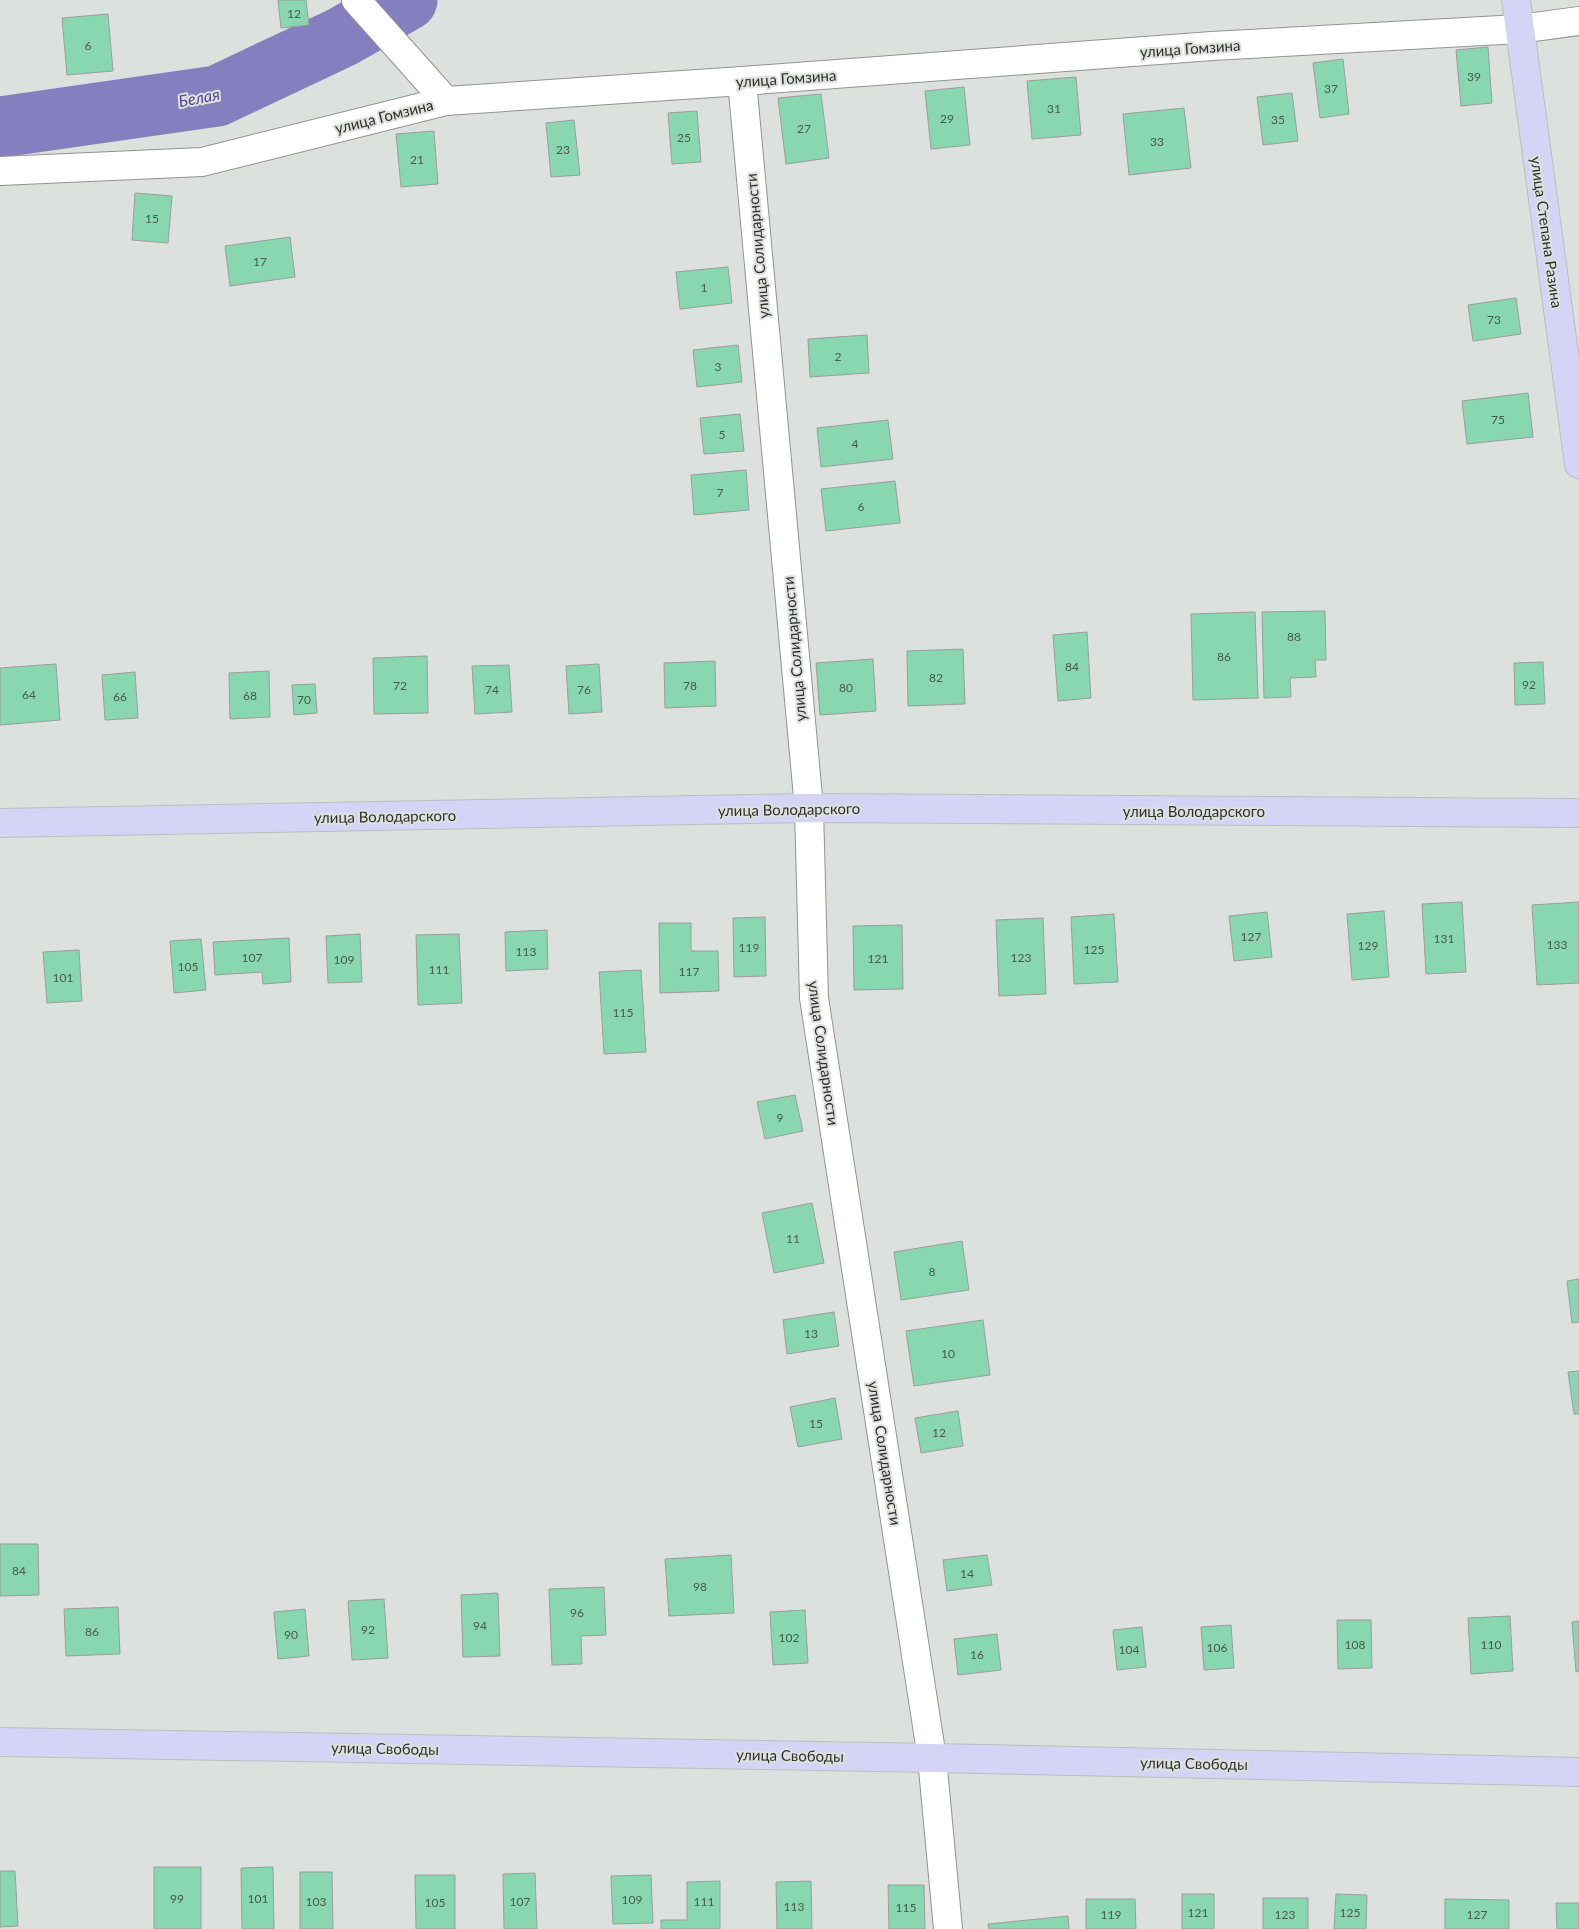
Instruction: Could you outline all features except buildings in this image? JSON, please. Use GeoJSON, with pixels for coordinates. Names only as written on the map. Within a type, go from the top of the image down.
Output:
{"type":"FeatureCollection","features":[{"type":"Feature","properties":{"kind":"main road","name":"улица Степана Разина"},"geometry":{"type":"LineString","coordinates":[[1516,0],[1579,464]]}},
{"type":"Feature","properties":{"kind":"main road","name":"улица Володарского"},"geometry":{"type":"LineString","coordinates":[[0,823],[809,808],[1579,813]]}},
{"type":"Feature","properties":{"kind":"main road","name":"улица Свободы"},"geometry":{"type":"LineString","coordinates":[[0,1742],[932,1758],[1579,1772]]}},
{"type":"Feature","properties":{"kind":"street"},"geometry":{"type":"LineString","coordinates":[[356,0],[446,101]]}},
{"type":"Feature","properties":{"kind":"street","name":"улица Гомзина"},"geometry":{"type":"LineString","coordinates":[[0,171],[202,162],[446,101],[1212,46],[1519,29],[1579,21]]}},
{"type":"Feature","properties":{"kind":"street","name":"улица Солидарности"},"geometry":{"type":"LineString","coordinates":[[742,81],[809,808],[814,998],[932,1758],[948,1929]]}},
{"type":"Feature","properties":{"kind":"waterway","name":"Белая"},"geometry":{"type":"LineString","coordinates":[[0,127],[217,96],[342,37],[407,0]]}}]}
